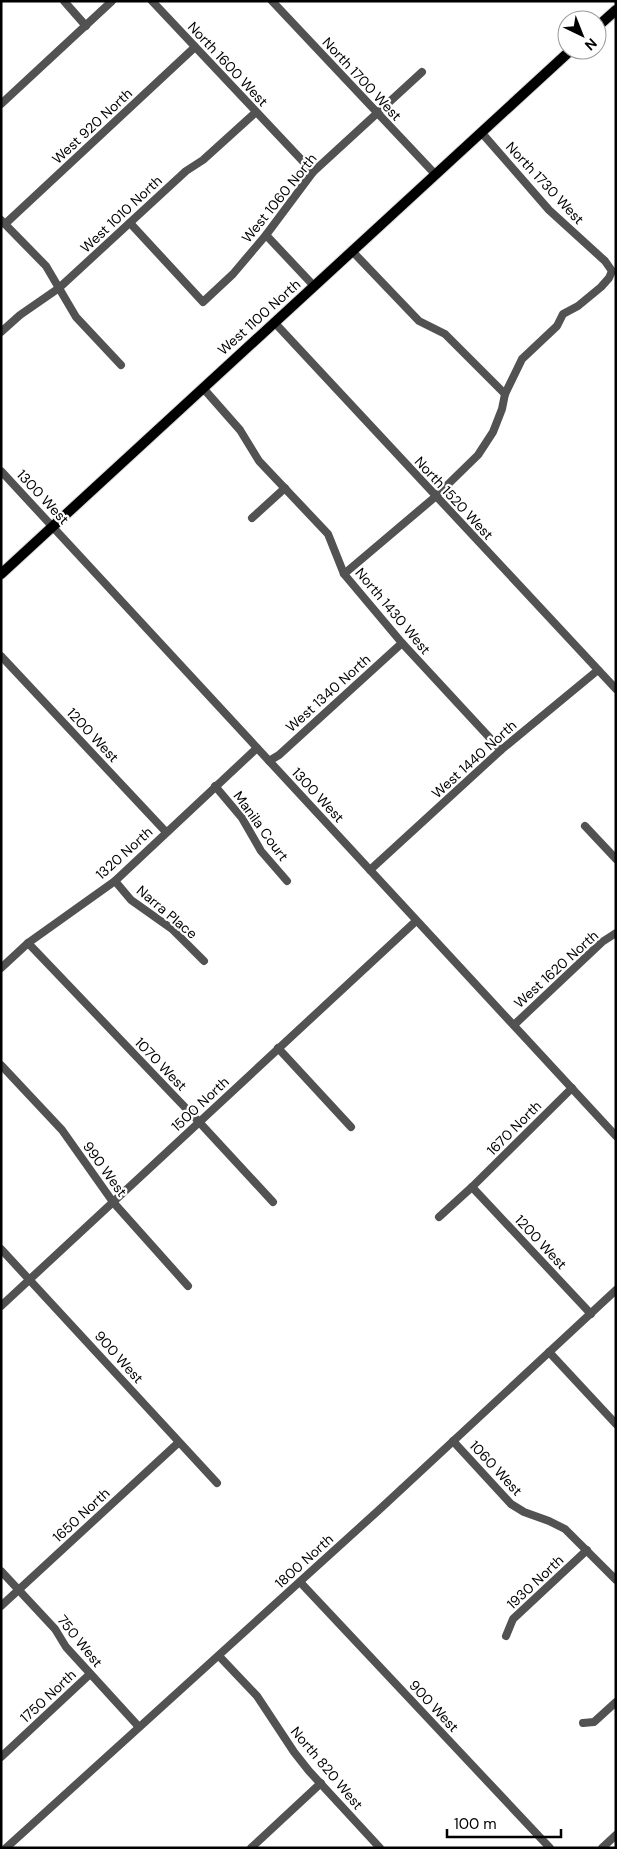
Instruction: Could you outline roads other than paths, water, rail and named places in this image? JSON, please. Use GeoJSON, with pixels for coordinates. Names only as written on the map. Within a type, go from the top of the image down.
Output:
{"type":"FeatureCollection","features":[{"type":"Feature","properties":{"kind":"main road","name":"West 1100 North"},"geometry":{"type":"LineString","coordinates":[[4,571],[561,60]]}},
{"type":"Feature","properties":{"kind":"street"},"geometry":{"type":"LineString","coordinates":[[64,1],[86,26]]}},
{"type":"Feature","properties":{"kind":"street"},"geometry":{"type":"LineString","coordinates":[[1,104],[112,1]]}},
{"type":"Feature","properties":{"kind":"street","name":"North 1600 West"},"geometry":{"type":"LineString","coordinates":[[152,1],[313,172]]}},
{"type":"Feature","properties":{"kind":"street","name":"North 1700 West"},"geometry":{"type":"LineString","coordinates":[[272,1],[435,174]]}},
{"type":"Feature","properties":{"kind":"street","name":"West 920 North"},"geometry":{"type":"LineString","coordinates":[[3,222],[195,47]]}},
{"type":"Feature","properties":{"kind":"street","name":"West 1060 North"},"geometry":{"type":"LineString","coordinates":[[130,223],[203,302],[233,274],[266,235],[313,172],[376,112],[422,72]]}},
{"type":"Feature","properties":{"kind":"street","name":"West 1010 North"},"geometry":{"type":"LineString","coordinates":[[1,332],[20,315],[59,288],[186,172],[203,160],[256,112]]}},
{"type":"Feature","properties":{"kind":"street","name":"North 1730 West"},"geometry":{"type":"LineString","coordinates":[[481,132],[549,210],[605,261],[612,271],[601,287],[578,306],[563,314],[556,326],[522,359],[505,394]]}},
{"type":"Feature","properties":{"kind":"street"},"geometry":{"type":"LineString","coordinates":[[3,222],[46,266],[76,317],[121,364]]}},
{"type":"Feature","properties":{"kind":"street"},"geometry":{"type":"LineString","coordinates":[[266,235],[314,286]]}},
{"type":"Feature","properties":{"kind":"street"},"geometry":{"type":"LineString","coordinates":[[344,574],[436,497],[478,455],[494,432],[505,394],[445,334],[419,321],[352,251]]}},
{"type":"Feature","properties":{"kind":"street","name":"North 1520 West"},"geometry":{"type":"LineString","coordinates":[[274,322],[616,689]]}},
{"type":"Feature","properties":{"kind":"street","name":"North 1430 West"},"geometry":{"type":"LineString","coordinates":[[203,388],[240,430],[259,461],[328,534],[344,574],[402,643],[501,750]]}},
{"type":"Feature","properties":{"kind":"street","name":"1300 West"},"geometry":{"type":"LineString","coordinates":[[1,471],[616,1136]]}},
{"type":"Feature","properties":{"kind":"street"},"geometry":{"type":"LineString","coordinates":[[252,518],[285,488]]}},
{"type":"Feature","properties":{"kind":"street","name":"West 1340 North"},"geometry":{"type":"LineString","coordinates":[[269,761],[279,755],[402,643]]}},
{"type":"Feature","properties":{"kind":"street","name":"1200 West"},"geometry":{"type":"LineString","coordinates":[[1,656],[166,832]]}},
{"type":"Feature","properties":{"kind":"street","name":"West 1440 North"},"geometry":{"type":"LineString","coordinates":[[370,870],[501,750],[598,670]]}},
{"type":"Feature","properties":{"kind":"street","name":"1320 North"},"geometry":{"type":"LineString","coordinates":[[1,968],[28,944],[115,881],[257,748]]}},
{"type":"Feature","properties":{"kind":"street","name":"Manila Court"},"geometry":{"type":"LineString","coordinates":[[215,786],[242,818],[260,851],[288,881]]}},
{"type":"Feature","properties":{"kind":"street"},"geometry":{"type":"LineString","coordinates":[[584,826],[616,859]]}},
{"type":"Feature","properties":{"kind":"street","name":"Narra Place"},"geometry":{"type":"LineString","coordinates":[[115,881],[131,900],[172,929],[204,961]]}},
{"type":"Feature","properties":{"kind":"street","name":"1500 North"},"geometry":{"type":"LineString","coordinates":[[1,1306],[416,921]]}},
{"type":"Feature","properties":{"kind":"street","name":"West 1620 North"},"geometry":{"type":"LineString","coordinates":[[514,1025],[602,942],[616,933]]}},
{"type":"Feature","properties":{"kind":"street","name":"1070 West"},"geometry":{"type":"LineString","coordinates":[[28,944],[273,1202]]}},
{"type":"Feature","properties":{"kind":"street"},"geometry":{"type":"LineString","coordinates":[[278,1048],[351,1126]]}},
{"type":"Feature","properties":{"kind":"street","name":"990 West"},"geometry":{"type":"LineString","coordinates":[[1,1065],[62,1130],[112,1202],[188,1286]]}},
{"type":"Feature","properties":{"kind":"street","name":"1670 North"},"geometry":{"type":"LineString","coordinates":[[439,1217],[572,1088]]}},
{"type":"Feature","properties":{"kind":"street","name":"1200 West"},"geometry":{"type":"LineString","coordinates":[[472,1187],[591,1314]]}},
{"type":"Feature","properties":{"kind":"street","name":"900 West"},"geometry":{"type":"LineString","coordinates":[[1,1249],[178,1443],[217,1483]]}},
{"type":"Feature","properties":{"kind":"street","name":"1800 North"},"geometry":{"type":"LineString","coordinates":[[6,1848],[300,1582],[616,1290]]}},
{"type":"Feature","properties":{"kind":"street"},"geometry":{"type":"LineString","coordinates":[[549,1352],[616,1424]]}},
{"type":"Feature","properties":{"kind":"street","name":"1060 West"},"geometry":{"type":"LineString","coordinates":[[453,1441],[511,1504],[524,1512],[566,1529],[616,1580]]}},
{"type":"Feature","properties":{"kind":"street","name":"1650 North"},"geometry":{"type":"LineString","coordinates":[[1,1606],[178,1443]]}},
{"type":"Feature","properties":{"kind":"street","name":"1930 North"},"geometry":{"type":"LineString","coordinates":[[506,1636],[513,1619],[587,1550]]}},
{"type":"Feature","properties":{"kind":"street","name":"750 West"},"geometry":{"type":"LineString","coordinates":[[1,1571],[55,1629],[66,1647],[139,1727]]}},
{"type":"Feature","properties":{"kind":"street","name":"900 West"},"geometry":{"type":"LineString","coordinates":[[300,1582],[550,1848]]}},
{"type":"Feature","properties":{"kind":"street","name":"North 820 West"},"geometry":{"type":"LineString","coordinates":[[219,1656],[258,1696],[294,1752],[380,1848]]}},
{"type":"Feature","properties":{"kind":"street","name":"1750 North"},"geometry":{"type":"LineString","coordinates":[[1,1757],[90,1674]]}},
{"type":"Feature","properties":{"kind":"street"},"geometry":{"type":"LineString","coordinates":[[583,1723],[594,1722],[616,1702]]}},
{"type":"Feature","properties":{"kind":"street"},"geometry":{"type":"LineString","coordinates":[[251,1848],[321,1784]]}},
{"type":"Feature","properties":{"kind":"street"},"geometry":{"type":"LineString","coordinates":[[602,1848],[616,1835]]}}]}
